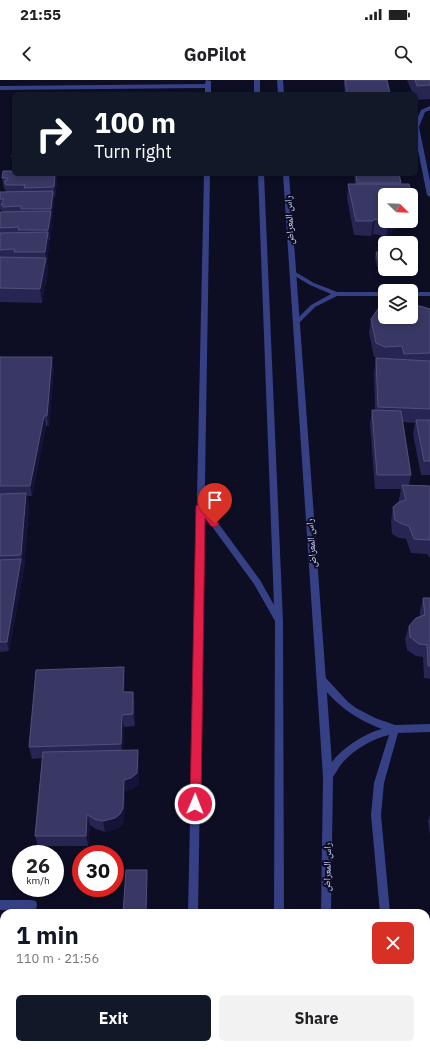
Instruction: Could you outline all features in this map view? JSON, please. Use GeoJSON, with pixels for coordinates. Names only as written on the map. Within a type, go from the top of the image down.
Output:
{"type":"FeatureCollection","features":[{"type":"Feature","properties":{"kind":"street"},"geometry":{"type":"LineString","coordinates":[[257,80],[258,92]]}},
{"type":"Feature","properties":{"kind":"street"},"geometry":{"type":"LineString","coordinates":[[281,81],[281,92]]}},
{"type":"Feature","properties":{"kind":"street"},"geometry":{"type":"LineString","coordinates":[[0,88],[208,83]]}},
{"type":"Feature","properties":{"kind":"street"},"geometry":{"type":"LineString","coordinates":[[418,122],[423,111],[430,108]]}},
{"type":"Feature","properties":{"kind":"street"},"geometry":{"type":"LineString","coordinates":[[418,136],[430,195]]}},
{"type":"Feature","properties":{"kind":"street"},"geometry":{"type":"LineString","coordinates":[[193,909],[207,176]]}},
{"type":"Feature","properties":{"kind":"street"},"geometry":{"type":"LineString","coordinates":[[261,176],[279,622],[279,909]]}},
{"type":"Feature","properties":{"kind":"street","name":"راس المعراض"},"geometry":{"type":"LineString","coordinates":[[286,176],[328,777],[326,909]]}},
{"type":"Feature","properties":{"kind":"street"},"geometry":{"type":"LineString","coordinates":[[292,272],[312,284],[336,294],[378,294]]}},
{"type":"Feature","properties":{"kind":"street"},"geometry":{"type":"LineString","coordinates":[[296,323],[313,306],[336,294]]}},
{"type":"Feature","properties":{"kind":"street"},"geometry":{"type":"LineString","coordinates":[[418,294],[430,294]]}},
{"type":"Feature","properties":{"kind":"street"},"geometry":{"type":"LineString","coordinates":[[201,506],[258,582],[279,622]]}},
{"type":"Feature","properties":{"kind":"street"},"geometry":{"type":"LineString","coordinates":[[321,679],[334,696],[351,711],[372,722],[395,729]]}},
{"type":"Feature","properties":{"kind":"street"},"geometry":{"type":"LineString","coordinates":[[328,777],[340,760],[356,746],[374,736],[395,729],[430,728]]}},
{"type":"Feature","properties":{"kind":"street"},"geometry":{"type":"LineString","coordinates":[[385,909],[376,816],[379,783],[395,729]]}},
{"type":"Feature","properties":{"kind":"street"},"geometry":{"type":"LineString","coordinates":[[0,905],[32,905]]}},
{"type":"Feature","properties":{"kind":"building"},"geometry":{"type":"Polygon","coordinates":[[[345,80],[387,80],[390,92],[347,92],[345,80]]]}},
{"type":"Feature","properties":{"kind":"building"},"geometry":{"type":"Polygon","coordinates":[[[415,80],[430,80],[430,85],[417,86],[415,80]]]}},
{"type":"Feature","properties":{"kind":"building"},"geometry":{"type":"Polygon","coordinates":[[[3,171],[12,171],[12,176],[55,176],[54,187],[24,188],[25,185],[6,185],[5,180],[8,178],[2,178],[3,171]]]}},
{"type":"Feature","properties":{"kind":"building"},"geometry":{"type":"Polygon","coordinates":[[[356,176],[399,176],[401,183],[357,183],[356,176]]]}},
{"type":"Feature","properties":{"kind":"building"},"geometry":{"type":"Polygon","coordinates":[[[348,184],[409,184],[410,188],[378,188],[378,220],[356,221],[348,184]]]}},
{"type":"Feature","properties":{"kind":"building"},"geometry":{"type":"Polygon","coordinates":[[[53,191],[51,209],[21,209],[21,206],[3,207],[3,205],[1,205],[4,199],[0,199],[0,192],[53,191]]]}},
{"type":"Feature","properties":{"kind":"building"},"geometry":{"type":"Polygon","coordinates":[[[51,211],[48,230],[18,230],[19,227],[0,228],[0,212],[51,211]]]}},
{"type":"Feature","properties":{"kind":"building"},"geometry":{"type":"Polygon","coordinates":[[[48,232],[45,252],[14,252],[15,249],[0,250],[0,233],[48,232]]]}},
{"type":"Feature","properties":{"kind":"building"},"geometry":{"type":"Polygon","coordinates":[[[0,257],[46,258],[40,289],[0,288],[0,257]]]}},
{"type":"Feature","properties":{"kind":"building"},"geometry":{"type":"Polygon","coordinates":[[[418,306],[430,309],[430,353],[404,354],[402,346],[385,347],[376,343],[371,319],[378,309],[378,324],[418,324],[418,306]]]}},
{"type":"Feature","properties":{"kind":"building"},"geometry":{"type":"Polygon","coordinates":[[[0,357],[52,357],[47,416],[44,416],[30,486],[0,486],[0,357]]]}},
{"type":"Feature","properties":{"kind":"building"},"geometry":{"type":"Polygon","coordinates":[[[376,358],[430,361],[430,409],[378,407],[376,358]]]}},
{"type":"Feature","properties":{"kind":"building"},"geometry":{"type":"Polygon","coordinates":[[[372,410],[401,411],[411,475],[377,475],[372,410]]]}},
{"type":"Feature","properties":{"kind":"building"},"geometry":{"type":"Polygon","coordinates":[[[416,420],[430,420],[430,461],[424,461],[416,420]]]}},
{"type":"Feature","properties":{"kind":"building"},"geometry":{"type":"Polygon","coordinates":[[[402,485],[430,486],[430,540],[414,539],[409,526],[395,520],[393,507],[399,502],[406,500],[402,485]]]}},
{"type":"Feature","properties":{"kind":"building"},"geometry":{"type":"Polygon","coordinates":[[[26,493],[21,555],[0,556],[0,494],[26,493]]]}},
{"type":"Feature","properties":{"kind":"building"},"geometry":{"type":"Polygon","coordinates":[[[21,559],[7,642],[0,642],[0,560],[21,559]]]}},
{"type":"Feature","properties":{"kind":"building"},"geometry":{"type":"Polygon","coordinates":[[[423,598],[430,598],[430,666],[428,666],[427,645],[419,644],[410,637],[409,626],[416,618],[425,615],[423,598]]]}},
{"type":"Feature","properties":{"kind":"building"},"geometry":{"type":"Polygon","coordinates":[[[124,667],[123,692],[133,692],[133,714],[122,715],[121,744],[29,747],[36,670],[124,667]]]}},
{"type":"Feature","properties":{"kind":"building"},"geometry":{"type":"Polygon","coordinates":[[[138,750],[137,773],[131,778],[124,780],[123,808],[120,814],[115,818],[103,821],[94,819],[87,814],[86,836],[35,836],[43,752],[138,750]]]}},
{"type":"Feature","properties":{"kind":"building"},"geometry":{"type":"Polygon","coordinates":[[[126,870],[147,870],[146,909],[123,909],[126,870]]]}},
{"type":"Feature","properties":{"kind":"route"},"geometry":{"type":"LineString","coordinates":[[195,804],[201,506],[215,524]]}}]}
